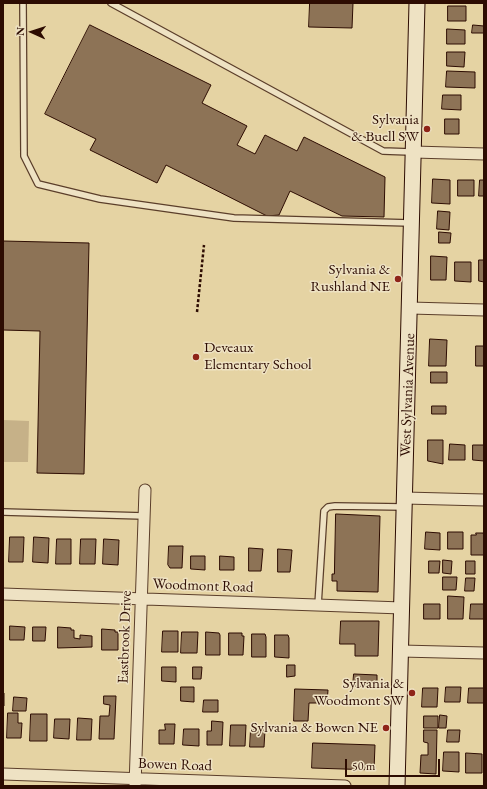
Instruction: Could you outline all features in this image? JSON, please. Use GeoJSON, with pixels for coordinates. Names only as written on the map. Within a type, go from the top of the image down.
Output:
{"type":"FeatureCollection","features":[{"type":"Feature","properties":{"kind":"main road","name":"West Sylvania Avenue"},"geometry":{"type":"LineString","coordinates":[[398,786],[417,3]]}},
{"type":"Feature","properties":{"kind":"street"},"geometry":{"type":"LineString","coordinates":[[414,152],[484,154]]}},
{"type":"Feature","properties":{"kind":"street"},"geometry":{"type":"LineString","coordinates":[[410,308],[484,310]]}},
{"type":"Feature","properties":{"kind":"street","name":"Eastbrook Drive"},"geometry":{"type":"LineString","coordinates":[[135,782],[145,490]]}},
{"type":"Feature","properties":{"kind":"street"},"geometry":{"type":"LineString","coordinates":[[405,502],[484,500]]}},
{"type":"Feature","properties":{"kind":"street","name":"Woodmont Road"},"geometry":{"type":"LineString","coordinates":[[3,594],[402,608]]}},
{"type":"Feature","properties":{"kind":"street"},"geometry":{"type":"LineString","coordinates":[[401,651],[484,653]]}},
{"type":"Feature","properties":{"kind":"street","name":"Bowen Road"},"geometry":{"type":"LineString","coordinates":[[3,774],[135,782],[345,786]]}},
{"type":"Feature","properties":{"kind":"lane"},"geometry":{"type":"LineString","coordinates":[[23,3],[24,156],[38,184],[88,197],[234,218],[412,223]]}},
{"type":"Feature","properties":{"kind":"lane"},"geometry":{"type":"LineString","coordinates":[[112,3],[383,150],[414,152]]}},
{"type":"Feature","properties":{"kind":"lane"},"geometry":{"type":"LineString","coordinates":[[318,605],[322,516],[324,512],[328,508],[334,506],[405,502]]}},
{"type":"Feature","properties":{"kind":"lane"},"geometry":{"type":"LineString","coordinates":[[3,512],[144,516]]}},
{"type":"Feature","properties":{"kind":"path"},"geometry":{"type":"LineString","coordinates":[[197,312],[204,245]]}},
{"type":"Feature","properties":{"kind":"shaded area"},"geometry":{"type":"Polygon","coordinates":[[[3,420],[29,421],[28,462],[3,462],[3,420]]]}},
{"type":"Feature","properties":{"kind":"building"},"geometry":{"type":"Polygon","coordinates":[[[310,3],[353,3],[352,28],[309,27],[310,3]]]}},
{"type":"Feature","properties":{"kind":"building"},"geometry":{"type":"Polygon","coordinates":[[[448,6],[466,6],[466,21],[448,21],[448,6]]]}},
{"type":"Feature","properties":{"kind":"building"},"geometry":{"type":"Polygon","coordinates":[[[90,25],[211,85],[202,103],[247,126],[237,145],[255,154],[265,135],[297,151],[304,137],[385,177],[384,217],[342,216],[290,191],[279,215],[267,216],[166,165],[157,183],[90,150],[96,139],[45,114],[90,25]]]}},
{"type":"Feature","properties":{"kind":"building"},"geometry":{"type":"Polygon","coordinates":[[[473,25],[484,26],[484,33],[472,33],[473,25]]]}},
{"type":"Feature","properties":{"kind":"building"},"geometry":{"type":"Polygon","coordinates":[[[447,29],[465,30],[465,44],[447,44],[447,29]]]}},
{"type":"Feature","properties":{"kind":"building"},"geometry":{"type":"Polygon","coordinates":[[[447,52],[465,52],[464,67],[447,66],[447,52]]]}},
{"type":"Feature","properties":{"kind":"building"},"geometry":{"type":"Polygon","coordinates":[[[447,71],[475,72],[475,88],[446,87],[447,71]]]}},
{"type":"Feature","properties":{"kind":"building"},"geometry":{"type":"Polygon","coordinates":[[[443,95],[461,95],[461,110],[442,109],[443,95]]]}},
{"type":"Feature","properties":{"kind":"building"},"geometry":{"type":"Polygon","coordinates":[[[445,119],[459,119],[459,134],[445,134],[445,119]]]}},
{"type":"Feature","properties":{"kind":"building"},"geometry":{"type":"Polygon","coordinates":[[[433,179],[450,180],[450,204],[432,203],[433,179]]]}},
{"type":"Feature","properties":{"kind":"building"},"geometry":{"type":"Polygon","coordinates":[[[458,180],[474,180],[474,196],[458,196],[458,180]]]}},
{"type":"Feature","properties":{"kind":"building"},"geometry":{"type":"Polygon","coordinates":[[[480,180],[484,180],[484,196],[479,196],[480,180]]]}},
{"type":"Feature","properties":{"kind":"building"},"geometry":{"type":"Polygon","coordinates":[[[438,211],[450,212],[449,230],[437,229],[438,211]]]}},
{"type":"Feature","properties":{"kind":"building"},"geometry":{"type":"Polygon","coordinates":[[[439,232],[451,233],[450,243],[439,243],[439,232]]]}},
{"type":"Feature","properties":{"kind":"building"},"geometry":{"type":"Polygon","coordinates":[[[3,241],[89,243],[84,474],[37,473],[40,331],[3,330],[3,241]]]}},
{"type":"Feature","properties":{"kind":"building"},"geometry":{"type":"Polygon","coordinates":[[[431,256],[447,257],[446,280],[431,280],[431,256]]]}},
{"type":"Feature","properties":{"kind":"building"},"geometry":{"type":"Polygon","coordinates":[[[479,260],[484,260],[484,282],[479,281],[479,260]]]}},
{"type":"Feature","properties":{"kind":"building"},"geometry":{"type":"Polygon","coordinates":[[[455,262],[471,262],[471,282],[455,281],[455,262]]]}},
{"type":"Feature","properties":{"kind":"building"},"geometry":{"type":"Polygon","coordinates":[[[430,339],[447,340],[446,366],[429,366],[430,339]]]}},
{"type":"Feature","properties":{"kind":"building"},"geometry":{"type":"Polygon","coordinates":[[[476,346],[484,346],[484,366],[476,366],[476,346]]]}},
{"type":"Feature","properties":{"kind":"building"},"geometry":{"type":"Polygon","coordinates":[[[431,372],[447,372],[447,383],[431,383],[431,372]]]}},
{"type":"Feature","properties":{"kind":"building"},"geometry":{"type":"Polygon","coordinates":[[[432,406],[446,406],[446,414],[432,414],[432,406]]]}},
{"type":"Feature","properties":{"kind":"building"},"geometry":{"type":"Polygon","coordinates":[[[428,440],[443,440],[443,464],[428,461],[428,440]]]}},
{"type":"Feature","properties":{"kind":"building"},"geometry":{"type":"Polygon","coordinates":[[[450,444],[465,445],[465,460],[449,460],[450,444]]]}},
{"type":"Feature","properties":{"kind":"building"},"geometry":{"type":"Polygon","coordinates":[[[473,445],[484,445],[484,461],[473,460],[473,445]]]}},
{"type":"Feature","properties":{"kind":"building"},"geometry":{"type":"Polygon","coordinates":[[[336,514],[380,516],[378,592],[337,591],[337,581],[332,581],[332,574],[334,574],[336,514]]]}},
{"type":"Feature","properties":{"kind":"building"},"geometry":{"type":"Polygon","coordinates":[[[426,532],[440,533],[440,550],[425,549],[426,532]]]}},
{"type":"Feature","properties":{"kind":"building"},"geometry":{"type":"Polygon","coordinates":[[[448,532],[463,532],[463,549],[448,549],[448,532]]]}},
{"type":"Feature","properties":{"kind":"building"},"geometry":{"type":"Polygon","coordinates":[[[476,533],[483,533],[484,535],[484,555],[471,555],[471,535],[476,535],[476,533]]]}},
{"type":"Feature","properties":{"kind":"building"},"geometry":{"type":"Polygon","coordinates":[[[10,537],[24,537],[23,562],[9,562],[10,537]]]}},
{"type":"Feature","properties":{"kind":"building"},"geometry":{"type":"Polygon","coordinates":[[[34,537],[49,538],[48,563],[33,562],[34,537]]]}},
{"type":"Feature","properties":{"kind":"building"},"geometry":{"type":"Polygon","coordinates":[[[57,539],[71,539],[71,564],[56,564],[57,539]]]}},
{"type":"Feature","properties":{"kind":"building"},"geometry":{"type":"Polygon","coordinates":[[[81,539],[96,539],[95,564],[80,564],[81,539]]]}},
{"type":"Feature","properties":{"kind":"building"},"geometry":{"type":"Polygon","coordinates":[[[104,539],[119,540],[118,565],[103,564],[104,539]]]}},
{"type":"Feature","properties":{"kind":"building"},"geometry":{"type":"Polygon","coordinates":[[[169,546],[183,546],[182,568],[170,568],[168,565],[169,546]]]}},
{"type":"Feature","properties":{"kind":"building"},"geometry":{"type":"Polygon","coordinates":[[[249,548],[263,549],[261,571],[249,571],[249,548]]]}},
{"type":"Feature","properties":{"kind":"building"},"geometry":{"type":"Polygon","coordinates":[[[278,549],[292,550],[290,572],[278,572],[278,549]]]}},
{"type":"Feature","properties":{"kind":"building"},"geometry":{"type":"Polygon","coordinates":[[[191,556],[205,556],[205,570],[191,569],[191,556]]]}},
{"type":"Feature","properties":{"kind":"building"},"geometry":{"type":"Polygon","coordinates":[[[220,556],[234,557],[234,570],[220,570],[220,556]]]}},
{"type":"Feature","properties":{"kind":"building"},"geometry":{"type":"Polygon","coordinates":[[[443,560],[452,561],[451,574],[443,573],[443,560]]]}},
{"type":"Feature","properties":{"kind":"building"},"geometry":{"type":"Polygon","coordinates":[[[429,561],[440,561],[439,573],[429,573],[429,561]]]}},
{"type":"Feature","properties":{"kind":"building"},"geometry":{"type":"Polygon","coordinates":[[[466,561],[475,561],[475,574],[466,574],[466,561]]]}},
{"type":"Feature","properties":{"kind":"building"},"geometry":{"type":"Polygon","coordinates":[[[443,577],[457,577],[456,590],[443,590],[443,577]]]}},
{"type":"Feature","properties":{"kind":"building"},"geometry":{"type":"Polygon","coordinates":[[[466,578],[475,578],[474,591],[465,591],[466,578]]]}},
{"type":"Feature","properties":{"kind":"building"},"geometry":{"type":"Polygon","coordinates":[[[448,596],[464,597],[463,619],[448,619],[448,596]]]}},
{"type":"Feature","properties":{"kind":"building"},"geometry":{"type":"Polygon","coordinates":[[[424,604],[440,604],[440,619],[424,619],[424,604]]]}},
{"type":"Feature","properties":{"kind":"building"},"geometry":{"type":"Polygon","coordinates":[[[471,604],[484,604],[484,619],[470,619],[471,604]]]}},
{"type":"Feature","properties":{"kind":"building"},"geometry":{"type":"Polygon","coordinates":[[[341,621],[379,621],[378,656],[355,656],[355,644],[340,644],[341,621]]]}},
{"type":"Feature","properties":{"kind":"building"},"geometry":{"type":"Polygon","coordinates":[[[10,626],[25,627],[24,640],[10,640],[10,626]]]}},
{"type":"Feature","properties":{"kind":"building"},"geometry":{"type":"Polygon","coordinates":[[[33,627],[46,627],[45,641],[33,641],[33,627]]]}},
{"type":"Feature","properties":{"kind":"building"},"geometry":{"type":"Polygon","coordinates":[[[58,627],[71,628],[71,630],[74,630],[74,638],[80,639],[80,635],[92,636],[92,647],[58,648],[58,627]]]}},
{"type":"Feature","properties":{"kind":"building"},"geometry":{"type":"Polygon","coordinates":[[[102,629],[115,630],[115,632],[118,632],[118,650],[102,650],[102,629]]]}},
{"type":"Feature","properties":{"kind":"building"},"geometry":{"type":"Polygon","coordinates":[[[163,631],[178,631],[178,652],[162,652],[163,631]]]}},
{"type":"Feature","properties":{"kind":"building"},"geometry":{"type":"Polygon","coordinates":[[[182,632],[198,632],[197,653],[181,653],[182,632]]]}},
{"type":"Feature","properties":{"kind":"building"},"geometry":{"type":"Polygon","coordinates":[[[206,632],[219,633],[220,655],[206,655],[206,632]]]}},
{"type":"Feature","properties":{"kind":"building"},"geometry":{"type":"Polygon","coordinates":[[[229,633],[242,633],[242,636],[244,636],[243,655],[229,655],[229,633]]]}},
{"type":"Feature","properties":{"kind":"building"},"geometry":{"type":"Polygon","coordinates":[[[252,634],[265,634],[266,657],[252,657],[252,634]]]}},
{"type":"Feature","properties":{"kind":"building"},"geometry":{"type":"Polygon","coordinates":[[[275,635],[288,635],[289,658],[275,657],[275,635]]]}},
{"type":"Feature","properties":{"kind":"building"},"geometry":{"type":"Polygon","coordinates":[[[287,665],[295,665],[295,676],[287,677],[287,665]]]}},
{"type":"Feature","properties":{"kind":"building"},"geometry":{"type":"Polygon","coordinates":[[[162,667],[176,667],[176,682],[162,681],[162,667]]]}},
{"type":"Feature","properties":{"kind":"building"},"geometry":{"type":"Polygon","coordinates":[[[193,667],[202,667],[201,679],[193,679],[193,667]]]}},
{"type":"Feature","properties":{"kind":"building"},"geometry":{"type":"Polygon","coordinates":[[[354,674],[377,675],[377,687],[353,686],[354,674]]]}},
{"type":"Feature","properties":{"kind":"building"},"geometry":{"type":"Polygon","coordinates":[[[181,687],[194,687],[194,702],[181,701],[181,687]]]}},
{"type":"Feature","properties":{"kind":"building"},"geometry":{"type":"Polygon","coordinates":[[[446,687],[461,687],[460,702],[445,702],[446,687]]]}},
{"type":"Feature","properties":{"kind":"building"},"geometry":{"type":"Polygon","coordinates":[[[423,688],[438,688],[437,707],[422,707],[423,688]]]}},
{"type":"Feature","properties":{"kind":"building"},"geometry":{"type":"Polygon","coordinates":[[[469,688],[484,688],[484,703],[468,703],[469,688]]]}},
{"type":"Feature","properties":{"kind":"building"},"geometry":{"type":"Polygon","coordinates":[[[295,689],[328,690],[327,703],[309,703],[308,721],[294,721],[295,689]]]}},
{"type":"Feature","properties":{"kind":"building"},"geometry":{"type":"Polygon","coordinates":[[[4,693],[4,706],[3,706],[4,693]]]}},
{"type":"Feature","properties":{"kind":"building"},"geometry":{"type":"Polygon","coordinates":[[[104,696],[116,696],[114,739],[99,739],[100,716],[109,716],[110,705],[104,704],[104,696]]]}},
{"type":"Feature","properties":{"kind":"building"},"geometry":{"type":"Polygon","coordinates":[[[14,697],[27,698],[26,711],[13,711],[14,697]]]}},
{"type":"Feature","properties":{"kind":"building"},"geometry":{"type":"Polygon","coordinates":[[[204,700],[218,700],[218,712],[203,712],[204,700]]]}},
{"type":"Feature","properties":{"kind":"building"},"geometry":{"type":"Polygon","coordinates":[[[8,713],[18,713],[18,723],[22,723],[21,738],[7,738],[8,713]]]}},
{"type":"Feature","properties":{"kind":"building"},"geometry":{"type":"Polygon","coordinates":[[[31,714],[47,714],[47,741],[30,741],[31,714]]]}},
{"type":"Feature","properties":{"kind":"building"},"geometry":{"type":"Polygon","coordinates":[[[440,715],[447,716],[446,728],[439,728],[440,715]]]}},
{"type":"Feature","properties":{"kind":"building"},"geometry":{"type":"Polygon","coordinates":[[[424,716],[438,716],[438,728],[424,728],[424,716]]]}},
{"type":"Feature","properties":{"kind":"building"},"geometry":{"type":"Polygon","coordinates":[[[78,718],[92,719],[91,740],[77,740],[78,718]]]}},
{"type":"Feature","properties":{"kind":"building"},"geometry":{"type":"Polygon","coordinates":[[[55,719],[70,719],[69,739],[54,738],[55,719]]]}},
{"type":"Feature","properties":{"kind":"building"},"geometry":{"type":"Polygon","coordinates":[[[212,721],[223,722],[222,745],[207,745],[207,731],[211,731],[212,721]]]}},
{"type":"Feature","properties":{"kind":"building"},"geometry":{"type":"Polygon","coordinates":[[[165,724],[175,724],[174,744],[159,744],[159,730],[165,730],[165,724]]]}},
{"type":"Feature","properties":{"kind":"building"},"geometry":{"type":"Polygon","coordinates":[[[231,725],[246,725],[245,746],[230,746],[231,725]]]}},
{"type":"Feature","properties":{"kind":"building"},"geometry":{"type":"Polygon","coordinates":[[[184,729],[199,729],[199,746],[183,745],[184,729]]]}},
{"type":"Feature","properties":{"kind":"building"},"geometry":{"type":"Polygon","coordinates":[[[251,729],[265,730],[264,747],[250,747],[251,729]]]}},
{"type":"Feature","properties":{"kind":"building"},"geometry":{"type":"Polygon","coordinates":[[[424,730],[437,730],[436,774],[420,773],[421,755],[428,755],[428,743],[424,742],[424,730]]]}},
{"type":"Feature","properties":{"kind":"building"},"geometry":{"type":"Polygon","coordinates":[[[448,730],[460,730],[459,742],[447,742],[448,730]]]}},
{"type":"Feature","properties":{"kind":"building"},"geometry":{"type":"Polygon","coordinates":[[[313,743],[375,745],[374,770],[312,768],[313,743]]]}},
{"type":"Feature","properties":{"kind":"building"},"geometry":{"type":"Polygon","coordinates":[[[444,752],[459,752],[459,772],[443,771],[444,752]]]}},
{"type":"Feature","properties":{"kind":"building"},"geometry":{"type":"Polygon","coordinates":[[[466,753],[482,754],[482,773],[466,773],[466,753]]]}},
{"type":"Feature","properties":{"kind":"place","name":"Sylvania & Buell SW"},"geometry":{"type":"Point","coordinates":[427,129]}},
{"type":"Feature","properties":{"kind":"place","name":"Sylvania & Rushland NE"},"geometry":{"type":"Point","coordinates":[398,279]}},
{"type":"Feature","properties":{"kind":"place","name":"Deveaux Elementary School"},"geometry":{"type":"Point","coordinates":[196,357]}},
{"type":"Feature","properties":{"kind":"place","name":"Sylvania & Woodmont SW"},"geometry":{"type":"Point","coordinates":[412,693]}},
{"type":"Feature","properties":{"kind":"place","name":"Sylvania & Bowen NE"},"geometry":{"type":"Point","coordinates":[386,728]}}]}
